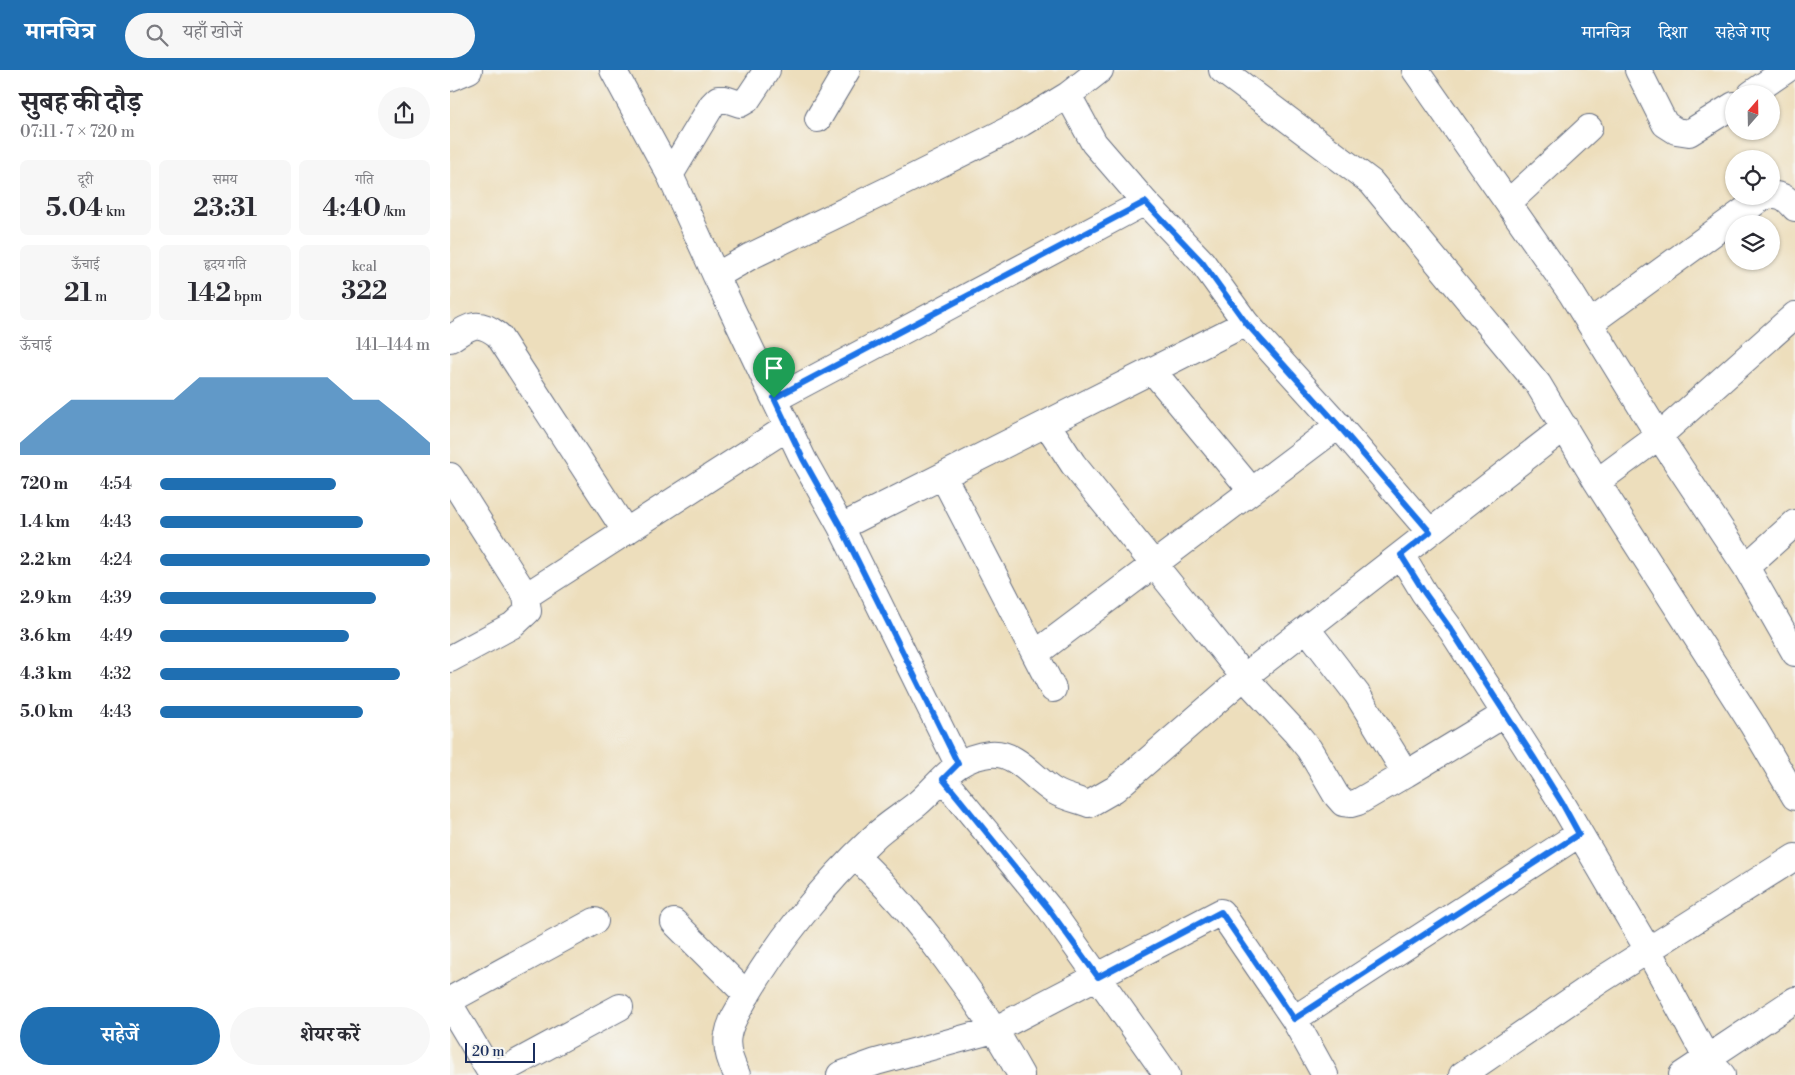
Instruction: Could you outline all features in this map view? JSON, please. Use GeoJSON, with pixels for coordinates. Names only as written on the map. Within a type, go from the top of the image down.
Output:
{"type":"FeatureCollection","features":[{"type":"Feature","properties":{"kind":"street"},"geometry":{"type":"LineString","coordinates":[[450,78],[468,70]]}},
{"type":"Feature","properties":{"kind":"street"},"geometry":{"type":"LineString","coordinates":[[613,70],[670,175],[803,459],[841,527],[950,772],[1167,1075]]}},
{"type":"Feature","properties":{"kind":"street"},"geometry":{"type":"LineString","coordinates":[[670,175],[712,105],[718,99],[725,99],[740,104],[747,100],[767,70]]}},
{"type":"Feature","properties":{"kind":"street"},"geometry":{"type":"LineString","coordinates":[[818,119],[847,70]]}},
{"type":"Feature","properties":{"kind":"street"},"geometry":{"type":"LineString","coordinates":[[716,276],[749,257],[1022,123],[1068,95],[1100,70]]}},
{"type":"Feature","properties":{"kind":"street"},"geometry":{"type":"LineString","coordinates":[[1222,70],[1371,182],[1538,384],[1597,482],[1746,716],[1795,797]]}},
{"type":"Feature","properties":{"kind":"street"},"geometry":{"type":"LineString","coordinates":[[1415,70],[1571,293],[1659,436],[1746,567],[1795,653]]}},
{"type":"Feature","properties":{"kind":"street"},"geometry":{"type":"LineString","coordinates":[[1638,70],[1665,124],[1676,131],[1689,133],[1725,111]]}},
{"type":"Feature","properties":{"kind":"street"},"geometry":{"type":"LineString","coordinates":[[1763,85],[1784,70]]}},
{"type":"Feature","properties":{"kind":"street"},"geometry":{"type":"LineString","coordinates":[[1068,95],[1094,144],[1145,202],[1202,262],[1246,323],[1339,426],[1430,532]]}},
{"type":"Feature","properties":{"kind":"street"},"geometry":{"type":"LineString","coordinates":[[1508,203],[1589,128]]}},
{"type":"Feature","properties":{"kind":"street"},"geometry":{"type":"LineString","coordinates":[[1780,195],[1787,199],[1795,208]]}},
{"type":"Feature","properties":{"kind":"street"},"geometry":{"type":"LineString","coordinates":[[774,398],[1145,202]]}},
{"type":"Feature","properties":{"kind":"street"},"geometry":{"type":"LineString","coordinates":[[1590,323],[1752,205]]}},
{"type":"Feature","properties":{"kind":"street"},"geometry":{"type":"LineString","coordinates":[[1597,482],[1659,436],[1795,315]]}},
{"type":"Feature","properties":{"kind":"street"},"geometry":{"type":"LineString","coordinates":[[841,527],[1246,323]]}},
{"type":"Feature","properties":{"kind":"street"},"geometry":{"type":"LineString","coordinates":[[450,338],[472,326],[479,325],[498,335],[626,532]]}},
{"type":"Feature","properties":{"kind":"street"},"geometry":{"type":"LineString","coordinates":[[1152,370],[1252,491]]}},
{"type":"Feature","properties":{"kind":"street"},"geometry":{"type":"LineString","coordinates":[[1047,424],[1073,464],[1244,677],[1309,749],[1336,795],[1344,803],[1358,802],[1505,714]]}},
{"type":"Feature","properties":{"kind":"street"},"geometry":{"type":"LineString","coordinates":[[1035,654],[1339,426]]}},
{"type":"Feature","properties":{"kind":"street"},"geometry":{"type":"LineString","coordinates":[[526,596],[788,427]]}},
{"type":"Feature","properties":{"kind":"street"},"geometry":{"type":"LineString","coordinates":[[737,1075],[731,1062],[727,1037],[731,1023],[760,972],[798,922],[854,856],[873,837],[918,804],[950,772],[991,754],[1017,762],[1054,791],[1089,804],[1115,789],[1244,677],[1565,427]]}},
{"type":"Feature","properties":{"kind":"street"},"geometry":{"type":"LineString","coordinates":[[450,476],[526,596],[528,611],[513,625],[450,659]]}},
{"type":"Feature","properties":{"kind":"street"},"geometry":{"type":"LineString","coordinates":[[943,476],[1054,689]]}},
{"type":"Feature","properties":{"kind":"street"},"geometry":{"type":"LineString","coordinates":[[1746,567],[1795,523]]}},
{"type":"Feature","properties":{"kind":"street"},"geometry":{"type":"LineString","coordinates":[[1401,555],[1562,803],[1715,1067]]}},
{"type":"Feature","properties":{"kind":"street"},"geometry":{"type":"LineString","coordinates":[[1307,629],[1358,694],[1406,774]]}},
{"type":"Feature","properties":{"kind":"street"},"geometry":{"type":"LineString","coordinates":[[1294,1019],[1579,834]]}},
{"type":"Feature","properties":{"kind":"street"},"geometry":{"type":"LineString","coordinates":[[854,856],[880,879],[949,964],[1022,1075]]}},
{"type":"Feature","properties":{"kind":"street"},"geometry":{"type":"LineString","coordinates":[[1462,1075],[1601,980],[1795,857]]}},
{"type":"Feature","properties":{"kind":"street"},"geometry":{"type":"LineString","coordinates":[[840,1075],[899,1066],[994,1030],[1221,912],[1294,1019],[1325,1075]]}},
{"type":"Feature","properties":{"kind":"street"},"geometry":{"type":"LineString","coordinates":[[450,1000],[595,921]]}},
{"type":"Feature","properties":{"kind":"street"},"geometry":{"type":"LineString","coordinates":[[674,922],[747,995]]}},
{"type":"Feature","properties":{"kind":"street"},"geometry":{"type":"LineString","coordinates":[[1682,1075],[1715,1067],[1795,1000]]}},
{"type":"Feature","properties":{"kind":"street"},"geometry":{"type":"LineString","coordinates":[[450,1005],[493,1075],[620,1007]]}},
{"type":"Feature","properties":{"kind":"route"},"geometry":{"type":"LineString","coordinates":[[1145,202],[1202,262],[1246,323],[1339,426],[1430,532],[1401,555],[1534,758],[1579,834],[1294,1019],[1221,912],[1098,977],[1048,908],[943,779],[958,764],[841,527],[803,459],[774,398],[1145,202]]}}]}
